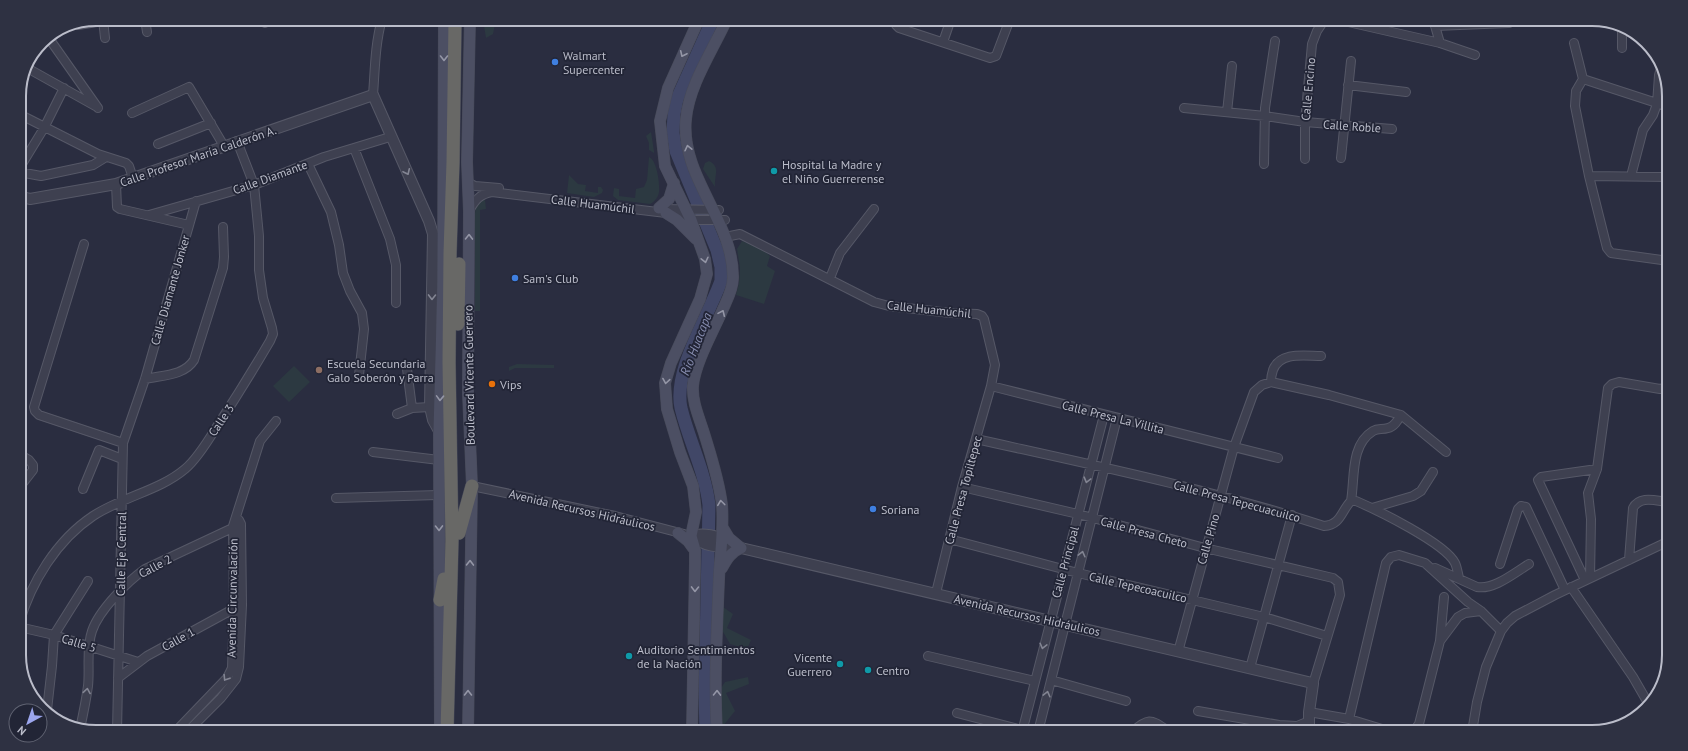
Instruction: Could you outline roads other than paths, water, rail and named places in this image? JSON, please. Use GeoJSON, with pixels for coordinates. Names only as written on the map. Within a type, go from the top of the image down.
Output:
{"type":"FeatureCollection","features":[{"type":"Feature","properties":{"kind":"highway","name":"Boulevard Vicente Guerrero"},"geometry":{"type":"LineString","coordinates":[[448,725],[456,536],[449,355],[455,26]]}},
{"type":"Feature","properties":{"kind":"highway","name":"Boulevard Vicente Guerrero"},"geometry":{"type":"LineString","coordinates":[[455,725],[457,362],[462,26]]}},
{"type":"Feature","properties":{"kind":"highway"},"geometry":{"type":"LineString","coordinates":[[459,293],[468,265]]}},
{"type":"Feature","properties":{"kind":"highway"},"geometry":{"type":"LineString","coordinates":[[440,600],[456,536],[472,486]]}},
{"type":"Feature","properties":{"kind":"main road"},"geometry":{"type":"LineString","coordinates":[[440,725],[438,495],[443,284],[444,26]]}},
{"type":"Feature","properties":{"kind":"main road","name":"Boulevard Vicente Guerrero"},"geometry":{"type":"LineString","coordinates":[[468,725],[472,486],[468,393],[469,183],[466,162],[470,26]]}},
{"type":"Feature","properties":{"kind":"main road"},"geometry":{"type":"LineString","coordinates":[[692,725],[696,512],[693,486],[667,409],[665,383],[671,363],[704,287],[707,274],[705,259],[700,243],[689,215],[665,166],[662,148],[660,115],[668,88],[696,26]]}},
{"type":"Feature","properties":{"kind":"main road"},"geometry":{"type":"LineString","coordinates":[[717,725],[717,633],[720,570],[719,487],[695,404],[693,386],[696,371],[727,301],[733,278],[730,253],[719,215],[696,173],[686,143],[686,117],[695,86],[723,26]]}},
{"type":"Feature","properties":{"kind":"main road"},"geometry":{"type":"LineString","coordinates":[[674,183],[663,211],[677,220],[700,243]]}},
{"type":"Feature","properties":{"kind":"main road"},"geometry":{"type":"LineString","coordinates":[[678,533],[688,541],[696,540]]}},
{"type":"Feature","properties":{"kind":"main road"},"geometry":{"type":"LineString","coordinates":[[720,539],[729,538],[742,548],[728,556],[720,570]]}},
{"type":"Feature","properties":{"kind":"street"},"geometry":{"type":"LineString","coordinates":[[104,26],[105,38]]}},
{"type":"Feature","properties":{"kind":"street"},"geometry":{"type":"LineString","coordinates":[[146,26],[147,32]]}},
{"type":"Feature","properties":{"kind":"street"},"geometry":{"type":"LineString","coordinates":[[380,26],[374,55],[373,95],[390,137],[429,221],[433,234],[430,407],[433,420],[439,431]]}},
{"type":"Feature","properties":{"kind":"street"},"geometry":{"type":"LineString","coordinates":[[897,26],[990,58],[994,58],[1005,26]]}},
{"type":"Feature","properties":{"kind":"street"},"geometry":{"type":"LineString","coordinates":[[943,42],[949,26]]}},
{"type":"Feature","properties":{"kind":"street","name":"Calle Encino"},"geometry":{"type":"LineString","coordinates":[[1305,159],[1305,122],[1312,44],[1320,26]]}},
{"type":"Feature","properties":{"kind":"street"},"geometry":{"type":"LineString","coordinates":[[1366,26],[1440,43],[1475,55]]}},
{"type":"Feature","properties":{"kind":"street"},"geometry":{"type":"LineString","coordinates":[[1435,26],[1440,43]]}},
{"type":"Feature","properties":{"kind":"street"},"geometry":{"type":"LineString","coordinates":[[1622,32],[1622,48]]}},
{"type":"Feature","properties":{"kind":"street"},"geometry":{"type":"LineString","coordinates":[[1264,164],[1265,116],[1275,41]]}},
{"type":"Feature","properties":{"kind":"street"},"geometry":{"type":"LineString","coordinates":[[31,70],[98,108],[51,42]]}},
{"type":"Feature","properties":{"kind":"street"},"geometry":{"type":"LineString","coordinates":[[1574,43],[1583,80],[1576,91],[1575,106],[1589,176],[1608,251],[1611,253],[1662,260]]}},
{"type":"Feature","properties":{"kind":"street"},"geometry":{"type":"LineString","coordinates":[[1341,158],[1351,61]]}},
{"type":"Feature","properties":{"kind":"street"},"geometry":{"type":"LineString","coordinates":[[1227,112],[1232,66]]}},
{"type":"Feature","properties":{"kind":"street"},"geometry":{"type":"LineString","coordinates":[[1630,176],[1643,130],[1653,115],[1657,104],[1659,76]]}},
{"type":"Feature","properties":{"kind":"street"},"geometry":{"type":"LineString","coordinates":[[1583,80],[1662,105]]}},
{"type":"Feature","properties":{"kind":"street"},"geometry":{"type":"LineString","coordinates":[[1348,85],[1406,92]]}},
{"type":"Feature","properties":{"kind":"street"},"geometry":{"type":"LineString","coordinates":[[132,113],[189,86],[224,146]]}},
{"type":"Feature","properties":{"kind":"street"},"geometry":{"type":"LineString","coordinates":[[26,158],[44,128],[64,88]]}},
{"type":"Feature","properties":{"kind":"street","name":"Calle Profesor María Calderón A."},"geometry":{"type":"LineString","coordinates":[[26,198],[30,199],[116,184],[373,95]]}},
{"type":"Feature","properties":{"kind":"street","name":"Calle Roble"},"geometry":{"type":"LineString","coordinates":[[1184,108],[1344,126],[1392,129]]}},
{"type":"Feature","properties":{"kind":"street"},"geometry":{"type":"LineString","coordinates":[[26,118],[106,157],[126,163],[129,166],[133,178]]}},
{"type":"Feature","properties":{"kind":"street"},"geometry":{"type":"LineString","coordinates":[[158,144],[211,123]]}},
{"type":"Feature","properties":{"kind":"street","name":"Calle Diamante"},"geometry":{"type":"LineString","coordinates":[[149,215],[254,185],[308,164],[390,137]]}},
{"type":"Feature","properties":{"kind":"street","name":"Calle 3"},"geometry":{"type":"LineString","coordinates":[[26,608],[38,578],[53,555],[74,532],[93,516],[122,501],[154,489],[185,469],[207,441],[238,394],[273,334],[263,298],[259,270],[259,236],[254,185],[237,141]]}},
{"type":"Feature","properties":{"kind":"street"},"geometry":{"type":"LineString","coordinates":[[354,148],[390,239],[396,265],[396,303]]}},
{"type":"Feature","properties":{"kind":"street"},"geometry":{"type":"LineString","coordinates":[[26,172],[41,176],[93,165],[106,157]]}},
{"type":"Feature","properties":{"kind":"street"},"geometry":{"type":"LineString","coordinates":[[308,164],[331,212],[339,245],[343,273],[350,291],[362,312],[364,329],[359,375]]}},
{"type":"Feature","properties":{"kind":"street"},"geometry":{"type":"LineString","coordinates":[[1589,176],[1662,177]]}},
{"type":"Feature","properties":{"kind":"street","name":"Calle Huamúchil"},"geometry":{"type":"LineString","coordinates":[[469,183],[475,186],[689,215],[719,215]]}},
{"type":"Feature","properties":{"kind":"street"},"geometry":{"type":"LineString","coordinates":[[116,184],[118,206],[120,209],[189,225]]}},
{"type":"Feature","properties":{"kind":"street","name":"Calle Huamúchil"},"geometry":{"type":"LineString","coordinates":[[469,211],[476,199],[484,193],[492,192],[663,211]]}},
{"type":"Feature","properties":{"kind":"street","name":"Calle Diamante Jonker"},"geometry":{"type":"LineString","coordinates":[[145,379],[196,201]]}},
{"type":"Feature","properties":{"kind":"street"},"geometry":{"type":"LineString","coordinates":[[830,278],[840,254],[874,209]]}},
{"type":"Feature","properties":{"kind":"street","name":"Calle Huamúchil"},"geometry":{"type":"LineString","coordinates":[[689,215],[719,215]]}},
{"type":"Feature","properties":{"kind":"street"},"geometry":{"type":"LineString","coordinates":[[719,215],[730,236],[734,253],[733,278]]}},
{"type":"Feature","properties":{"kind":"street"},"geometry":{"type":"LineString","coordinates":[[145,379],[183,371],[190,367],[194,360],[223,268],[223,227]]}},
{"type":"Feature","properties":{"kind":"street","name":"Calle Huamúchil"},"geometry":{"type":"LineString","coordinates":[[730,236],[740,234],[830,278],[874,302],[889,306],[951,313],[977,314]]}},
{"type":"Feature","properties":{"kind":"street"},"geometry":{"type":"LineString","coordinates":[[84,244],[34,407],[35,411],[39,415],[123,443]]}},
{"type":"Feature","properties":{"kind":"street","name":"Calle Presa Topiltepec"},"geometry":{"type":"LineString","coordinates":[[936,594],[962,487],[991,386],[995,365],[984,320],[977,314]]}},
{"type":"Feature","properties":{"kind":"street"},"geometry":{"type":"LineString","coordinates":[[1321,356],[1288,356],[1275,366],[1271,382],[1329,395],[1401,415],[1446,452]]}},
{"type":"Feature","properties":{"kind":"street"},"geometry":{"type":"LineString","coordinates":[[407,369],[412,408]]}},
{"type":"Feature","properties":{"kind":"street","name":"Calle Eje Central"},"geometry":{"type":"LineString","coordinates":[[117,725],[123,443],[145,379]]}},
{"type":"Feature","properties":{"kind":"street","name":"Calle Pino"},"geometry":{"type":"LineString","coordinates":[[1178,652],[1205,548],[1234,447],[1254,392],[1262,385],[1271,382]]}},
{"type":"Feature","properties":{"kind":"street"},"geometry":{"type":"LineString","coordinates":[[1588,579],[1591,519],[1588,493],[1597,469],[1608,388],[1612,384],[1619,382],[1662,389]]}},
{"type":"Feature","properties":{"kind":"street","name":"Calle Presa La Villita"},"geometry":{"type":"LineString","coordinates":[[991,386],[1278,458]]}},
{"type":"Feature","properties":{"kind":"street"},"geometry":{"type":"LineString","coordinates":[[397,414],[412,408],[430,407]]}},
{"type":"Feature","properties":{"kind":"street","name":"Calle Principal"},"geometry":{"type":"LineString","coordinates":[[1024,725],[1104,415]]}},
{"type":"Feature","properties":{"kind":"street"},"geometry":{"type":"LineString","coordinates":[[1401,415],[1391,427],[1387,429],[1378,428],[1371,432],[1361,445],[1355,457],[1352,501],[1356,501],[1372,508],[1403,525],[1448,554],[1455,563],[1459,578]]}},
{"type":"Feature","properties":{"kind":"street","name":"Calle Principal"},"geometry":{"type":"LineString","coordinates":[[1040,725],[1117,418]]}},
{"type":"Feature","properties":{"kind":"street","name":"Avenida Circunvalación"},"geometry":{"type":"LineString","coordinates":[[194,725],[221,698],[236,679],[239,667],[236,514],[260,441],[276,421]]}},
{"type":"Feature","properties":{"kind":"street","name":"Calle Presa Tepecuacuilco"},"geometry":{"type":"LineString","coordinates":[[976,439],[1105,467],[1221,496],[1324,526],[1332,526],[1337,522],[1347,505],[1352,501]]}},
{"type":"Feature","properties":{"kind":"street"},"geometry":{"type":"LineString","coordinates":[[83,489],[99,450],[122,459]]}},
{"type":"Feature","properties":{"kind":"street"},"geometry":{"type":"LineString","coordinates":[[373,452],[439,460]]}},
{"type":"Feature","properties":{"kind":"street"},"geometry":{"type":"LineString","coordinates":[[26,458],[33,465],[33,470],[26,479]]}},
{"type":"Feature","properties":{"kind":"street"},"geometry":{"type":"LineString","coordinates":[[1588,579],[1538,480],[1541,477],[1597,469]]}},
{"type":"Feature","properties":{"kind":"street"},"geometry":{"type":"LineString","coordinates":[[1372,508],[1413,496],[1421,491],[1433,472]]}},
{"type":"Feature","properties":{"kind":"street","name":"Avenida Recursos Hidráulicos"},"geometry":{"type":"LineString","coordinates":[[472,486],[608,515],[678,533]]}},
{"type":"Feature","properties":{"kind":"street","name":"Calle Presa Cheto"},"geometry":{"type":"LineString","coordinates":[[962,487],[1078,514],[1205,548],[1333,578],[1338,582],[1340,587],[1339,597],[1327,636]]}},
{"type":"Feature","properties":{"kind":"street"},"geometry":{"type":"LineString","coordinates":[[336,498],[438,495]]}},
{"type":"Feature","properties":{"kind":"street"},"geometry":{"type":"LineString","coordinates":[[1630,560],[1633,508],[1636,502],[1641,500],[1662,502]]}},
{"type":"Feature","properties":{"kind":"street"},"geometry":{"type":"LineString","coordinates":[[1500,564],[1518,509],[1521,506],[1526,508],[1568,589],[1633,677],[1646,700]]}},
{"type":"Feature","properties":{"kind":"street"},"geometry":{"type":"LineString","coordinates":[[1250,668],[1280,565],[1292,516]]}},
{"type":"Feature","properties":{"kind":"street","name":"Calle 2"},"geometry":{"type":"LineString","coordinates":[[81,724],[88,686],[89,646],[92,631],[99,618],[120,590],[132,578],[146,569],[237,525]]}},
{"type":"Feature","properties":{"kind":"street","name":"Avenida Recursos Hidráulicos"},"geometry":{"type":"LineString","coordinates":[[696,540],[720,539],[742,548],[1050,620],[1313,684]]}},
{"type":"Feature","properties":{"kind":"street","name":"Calle Tepecoacuilco"},"geometry":{"type":"LineString","coordinates":[[949,539],[1078,573],[1264,617],[1327,636]]}},
{"type":"Feature","properties":{"kind":"street"},"geometry":{"type":"LineString","coordinates":[[1473,725],[1477,702],[1486,667],[1500,631],[1514,616],[1588,579],[1662,545]]}},
{"type":"Feature","properties":{"kind":"street"},"geometry":{"type":"LineString","coordinates":[[1349,719],[1386,563],[1391,557],[1399,555],[1425,563],[1484,588],[1493,585],[1529,564]]}},
{"type":"Feature","properties":{"kind":"street"},"geometry":{"type":"LineString","coordinates":[[1425,563],[1468,602],[1481,611],[1500,631]]}},
{"type":"Feature","properties":{"kind":"street"},"geometry":{"type":"LineString","coordinates":[[48,703],[54,635],[88,581]]}},
{"type":"Feature","properties":{"kind":"street"},"geometry":{"type":"LineString","coordinates":[[1418,725],[1440,641],[1444,597]]}},
{"type":"Feature","properties":{"kind":"street","name":"Avenida Circunvalación"},"geometry":{"type":"LineString","coordinates":[[182,725],[227,678],[232,668],[238,606]]}},
{"type":"Feature","properties":{"kind":"street","name":"Calle 1"},"geometry":{"type":"LineString","coordinates":[[118,678],[138,662],[238,606]]}},
{"type":"Feature","properties":{"kind":"street"},"geometry":{"type":"LineString","coordinates":[[1440,641],[1458,617],[1465,613],[1481,611]]}},
{"type":"Feature","properties":{"kind":"street","name":"Calle 5"},"geometry":{"type":"LineString","coordinates":[[26,627],[138,662]]}},
{"type":"Feature","properties":{"kind":"street"},"geometry":{"type":"LineString","coordinates":[[1309,725],[1313,684],[1327,636]]}},
{"type":"Feature","properties":{"kind":"street"},"geometry":{"type":"LineString","coordinates":[[928,656],[1035,681]]}},
{"type":"Feature","properties":{"kind":"street"},"geometry":{"type":"LineString","coordinates":[[1051,680],[1126,701]]}},
{"type":"Feature","properties":{"kind":"street"},"geometry":{"type":"LineString","coordinates":[[1198,711],[1279,725]]}},
{"type":"Feature","properties":{"kind":"street"},"geometry":{"type":"LineString","coordinates":[[957,713],[1000,725]]}},
{"type":"Feature","properties":{"kind":"street"},"geometry":{"type":"LineString","coordinates":[[1298,725],[1309,717],[1349,719],[1369,725]]}},
{"type":"Feature","properties":{"kind":"street"},"geometry":{"type":"LineString","coordinates":[[1141,725],[1148,721],[1153,721],[1159,725]]}},
{"type":"Feature","properties":{"kind":"waterway","name":"Río Huacapa"},"geometry":{"type":"LineString","coordinates":[[706,725],[705,692],[709,505],[704,480],[681,408],[680,393],[682,378],[693,344],[721,281],[721,267],[717,250],[676,151],[673,133],[674,114],[677,99],[710,26]]}},
{"type":"Feature","properties":{"kind":"place","name":"Walmart Supercenter"},"geometry":{"type":"Point","coordinates":[555,62]}},
{"type":"Feature","properties":{"kind":"place","name":"Hospital la Madre y el Niño Guerrerense"},"geometry":{"type":"Point","coordinates":[774,171]}},
{"type":"Feature","properties":{"kind":"place","name":"Sam's Club"},"geometry":{"type":"Point","coordinates":[515,278]}},
{"type":"Feature","properties":{"kind":"place","name":"Escuela Secundaria Galo Soberón y Parra"},"geometry":{"type":"Point","coordinates":[319,370]}},
{"type":"Feature","properties":{"kind":"place","name":"Vips"},"geometry":{"type":"Point","coordinates":[492,384]}},
{"type":"Feature","properties":{"kind":"place","name":"Soriana"},"geometry":{"type":"Point","coordinates":[873,509]}},
{"type":"Feature","properties":{"kind":"place","name":"Auditorio Sentimientos de la Nación"},"geometry":{"type":"Point","coordinates":[629,656]}},
{"type":"Feature","properties":{"kind":"place","name":"Vicente Guerrero"},"geometry":{"type":"Point","coordinates":[840,664]}},
{"type":"Feature","properties":{"kind":"place","name":"Centro"},"geometry":{"type":"Point","coordinates":[868,670]}}]}
